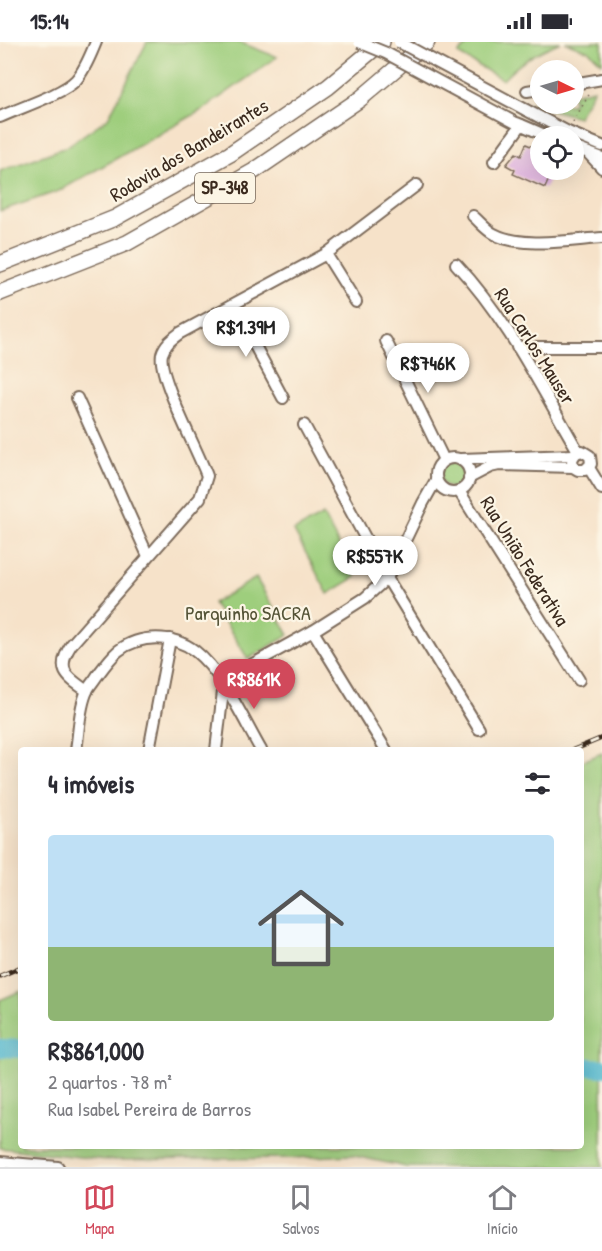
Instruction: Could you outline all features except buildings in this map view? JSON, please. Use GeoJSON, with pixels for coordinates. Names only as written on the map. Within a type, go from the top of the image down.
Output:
{"type":"FeatureCollection","features":[{"type":"Feature","properties":{"kind":"highway","name":"Rodovia dos Bandeirantes"},"geometry":{"type":"LineString","coordinates":[[0,264],[116,218],[230,154],[328,87],[382,42]]}},
{"type":"Feature","properties":{"kind":"highway","name":"SP-348"},"geometry":{"type":"LineString","coordinates":[[0,293],[127,243],[254,171],[360,99],[427,42]]}},
{"type":"Feature","properties":{"kind":"street"},"geometry":{"type":"LineString","coordinates":[[0,117],[64,88],[76,80],[96,42]]}},
{"type":"Feature","properties":{"kind":"street"},"geometry":{"type":"LineString","coordinates":[[359,42],[386,53],[530,129]]}},
{"type":"Feature","properties":{"kind":"street"},"geometry":{"type":"LineString","coordinates":[[399,42],[557,126]]}},
{"type":"Feature","properties":{"kind":"street"},"geometry":{"type":"LineString","coordinates":[[584,82],[600,79]]}},
{"type":"Feature","properties":{"kind":"street"},"geometry":{"type":"LineString","coordinates":[[494,162],[517,123]]}},
{"type":"Feature","properties":{"kind":"street"},"geometry":{"type":"LineString","coordinates":[[584,139],[602,146]]}},
{"type":"Feature","properties":{"kind":"street"},"geometry":{"type":"LineString","coordinates":[[584,151],[602,158]]}},
{"type":"Feature","properties":{"kind":"street"},"geometry":{"type":"LineString","coordinates":[[589,153],[602,168]]}},
{"type":"Feature","properties":{"kind":"street"},"geometry":{"type":"LineString","coordinates":[[87,691],[67,677],[63,668],[65,655],[200,498],[207,476],[166,383],[161,365],[162,354],[167,344],[180,333],[326,254],[417,185]]}},
{"type":"Feature","properties":{"kind":"street"},"geometry":{"type":"LineString","coordinates":[[473,216],[492,233],[506,239],[525,242],[602,238]]}},
{"type":"Feature","properties":{"kind":"street"},"geometry":{"type":"LineString","coordinates":[[326,254],[356,302]]}},
{"type":"Feature","properties":{"kind":"street","name":"Rua Carlos Mauser"},"geometry":{"type":"LineString","coordinates":[[456,264],[477,286],[517,347],[575,458]]}},
{"type":"Feature","properties":{"kind":"street"},"geometry":{"type":"LineString","coordinates":[[233,305],[283,398]]}},
{"type":"Feature","properties":{"kind":"street"},"geometry":{"type":"LineString","coordinates":[[386,341],[444,460]]}},
{"type":"Feature","properties":{"kind":"street"},"geometry":{"type":"LineString","coordinates":[[517,347],[602,347]]}},
{"type":"Feature","properties":{"kind":"street"},"geometry":{"type":"LineString","coordinates":[[77,398],[148,556]]}},
{"type":"Feature","properties":{"kind":"street"},"geometry":{"type":"LineString","coordinates":[[304,425],[387,578],[479,729]]}},
{"type":"Feature","properties":{"kind":"street"},"geometry":{"type":"LineString","coordinates":[[469,478],[494,466],[575,458],[588,453],[594,462],[602,489]]}},
{"type":"Feature","properties":{"kind":"street"},"geometry":{"type":"LineString","coordinates":[[216,747],[224,683],[365,598],[387,578],[436,480],[436,468],[444,460],[455,458],[575,458]]}},
{"type":"Feature","properties":{"kind":"street"},"geometry":{"type":"LineString","coordinates":[[575,458],[581,471],[594,462]]}},
{"type":"Feature","properties":{"kind":"street"},"geometry":{"type":"LineString","coordinates":[[436,480],[448,491],[464,488],[469,478],[468,468],[461,459]]}},
{"type":"Feature","properties":{"kind":"street","name":"Rua União Federativa"},"geometry":{"type":"LineString","coordinates":[[459,490],[579,680]]}},
{"type":"Feature","properties":{"kind":"street"},"geometry":{"type":"LineString","coordinates":[[313,631],[384,747]]}},
{"type":"Feature","properties":{"kind":"street"},"geometry":{"type":"LineString","coordinates":[[76,747],[87,691],[119,650],[138,641],[155,637],[182,642],[194,650],[224,683],[259,747]]}},
{"type":"Feature","properties":{"kind":"street"},"geometry":{"type":"LineString","coordinates":[[150,747],[170,639]]}},
{"type":"Feature","properties":{"kind":"street"},"geometry":{"type":"LineString","coordinates":[[0,1162],[58,1167]]}},
{"type":"Feature","properties":{"kind":"path"},"geometry":{"type":"LineString","coordinates":[[572,126],[600,79]]}},
{"type":"Feature","properties":{"kind":"green space"},"geometry":{"type":"Polygon","coordinates":[[[147,42],[239,42],[277,57],[202,110],[59,191],[0,211],[0,171],[66,147],[108,118],[147,42]]]}},
{"type":"Feature","properties":{"kind":"green space"},"geometry":{"type":"Polygon","coordinates":[[[470,42],[561,42],[529,58],[503,80],[458,54],[470,42]]]}},
{"type":"Feature","properties":{"kind":"green space"},"geometry":{"type":"Polygon","coordinates":[[[565,42],[602,42],[602,63],[589,51],[565,42]]]}},
{"type":"Feature","properties":{"kind":"green space"},"geometry":{"type":"Polygon","coordinates":[[[594,89],[584,106],[584,91],[594,89]]]}},
{"type":"Feature","properties":{"kind":"green space"},"geometry":{"type":"Polygon","coordinates":[[[453,462],[462,466],[466,475],[462,484],[453,488],[444,484],[440,475],[444,466],[453,462]]]}},
{"type":"Feature","properties":{"kind":"green space"},"geometry":{"type":"Polygon","coordinates":[[[323,515],[356,577],[328,594],[294,531],[323,515]]]}},
{"type":"Feature","properties":{"kind":"green space","name":"Parquinho SACRA"},"geometry":{"type":"Polygon","coordinates":[[[256,578],[289,635],[248,659],[213,603],[256,578]]]}},
{"type":"Feature","properties":{"kind":"green space"},"geometry":{"type":"Polygon","coordinates":[[[602,753],[602,1167],[407,1167],[350,1155],[293,1158],[107,1160],[0,1148],[0,1000],[18,992],[18,1149],[584,1149],[584,761],[602,753]]]}},
{"type":"Feature","properties":{"kind":"waterway"},"geometry":{"type":"LineString","coordinates":[[0,1048],[18,1049]]}},
{"type":"Feature","properties":{"kind":"waterway"},"geometry":{"type":"LineString","coordinates":[[584,1066],[602,1068]]}},
{"type":"Feature","properties":{"kind":"railway"},"geometry":{"type":"LineString","coordinates":[[580,747],[602,738]]}},
{"type":"Feature","properties":{"kind":"railway"},"geometry":{"type":"LineString","coordinates":[[0,976],[18,968]]}}]}
